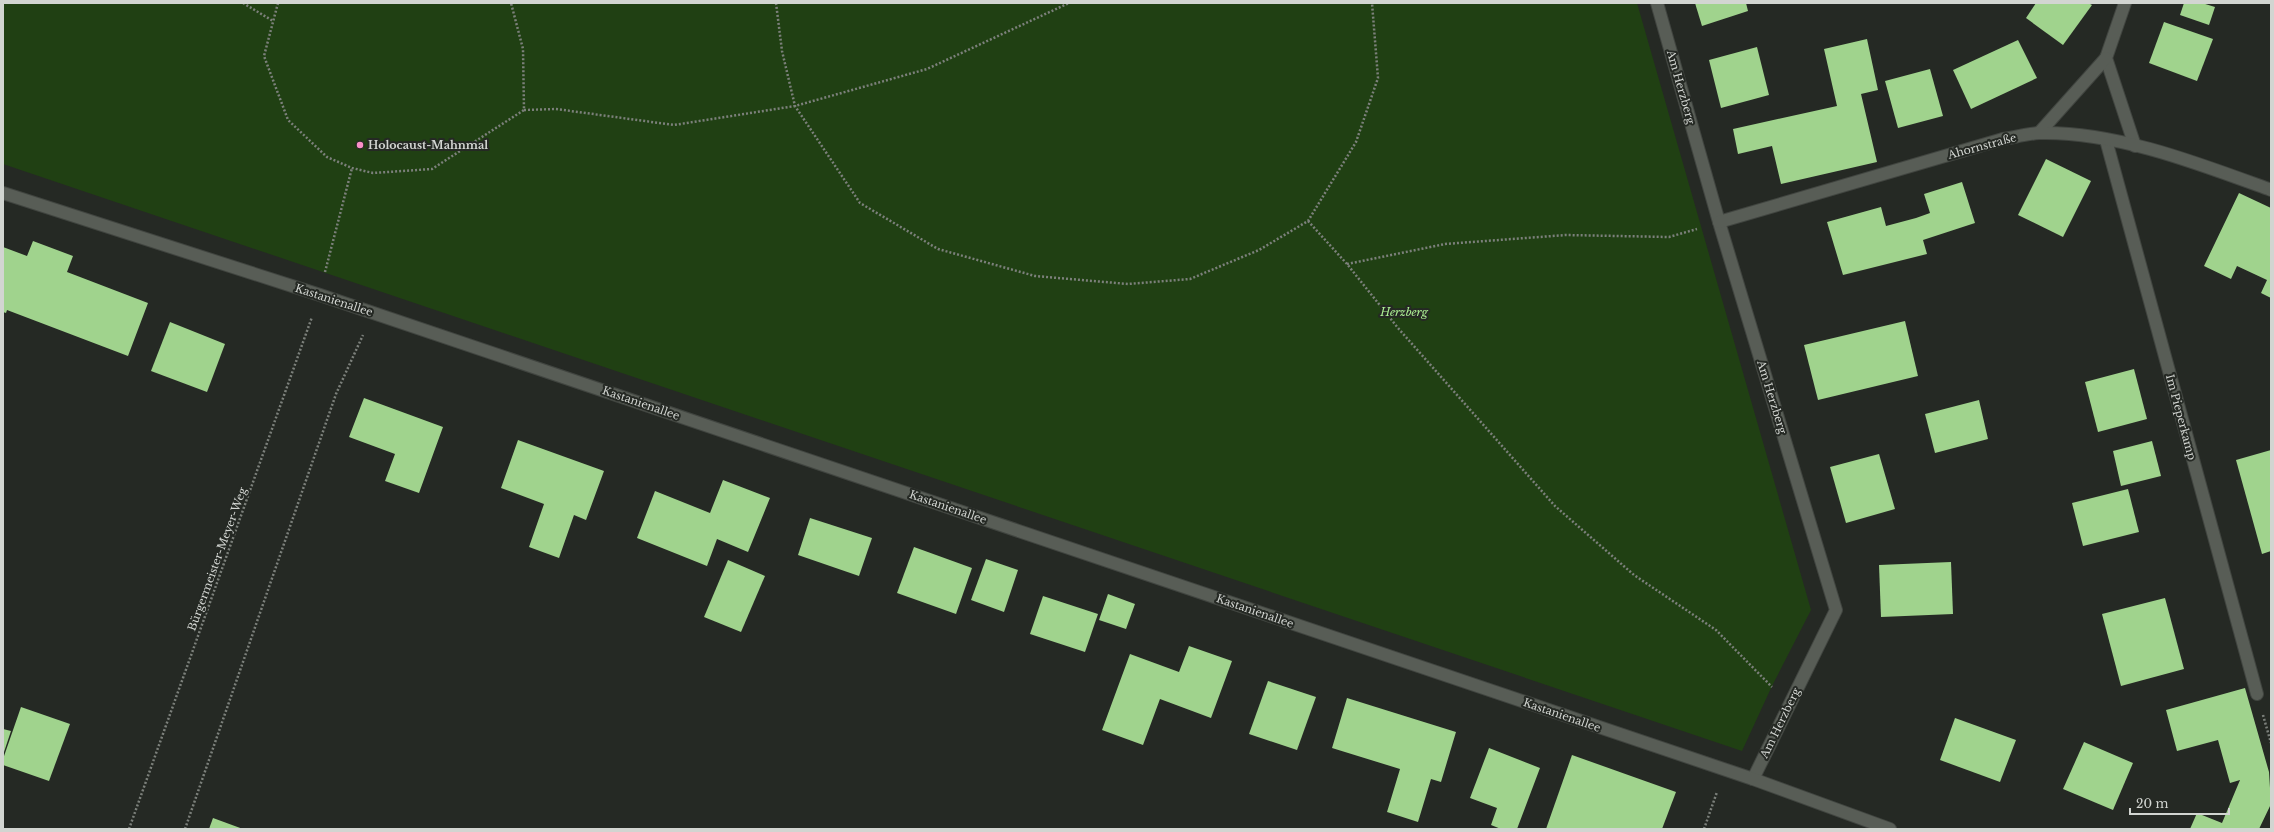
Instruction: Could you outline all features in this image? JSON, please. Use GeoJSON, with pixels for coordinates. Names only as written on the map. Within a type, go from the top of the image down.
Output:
{"type":"FeatureCollection","features":[{"type":"Feature","properties":{"kind":"street","name":"Am Herzberg"},"geometry":{"type":"LineString","coordinates":[[1657,3],[1719,222],[1836,610],[1753,779]]}},
{"type":"Feature","properties":{"kind":"street"},"geometry":{"type":"LineString","coordinates":[[2038,133],[2106,58],[2125,3]]}},
{"type":"Feature","properties":{"kind":"street"},"geometry":{"type":"LineString","coordinates":[[2106,58],[2135,146]]}},
{"type":"Feature","properties":{"kind":"street","name":"Ahornstraße"},"geometry":{"type":"LineString","coordinates":[[1719,222],[2003,139],[2038,133],[2073,135],[2135,146],[2182,158],[2271,190]]}},
{"type":"Feature","properties":{"kind":"street","name":"Im Pieperkamp"},"geometry":{"type":"LineString","coordinates":[[2106,140],[2257,694]]}},
{"type":"Feature","properties":{"kind":"street","name":"Kastanienallee"},"geometry":{"type":"LineString","coordinates":[[3,193],[371,312],[1753,779],[1890,829]]}},
{"type":"Feature","properties":{"kind":"path"},"geometry":{"type":"LineString","coordinates":[[243,3],[273,21]]}},
{"type":"Feature","properties":{"kind":"path"},"geometry":{"type":"LineString","coordinates":[[278,3],[264,56],[288,120],[328,157],[352,168],[373,173],[432,169],[524,110],[556,109],[674,125],[795,106],[927,69],[1069,3]]}},
{"type":"Feature","properties":{"kind":"path"},"geometry":{"type":"LineString","coordinates":[[511,3],[523,49],[524,110]]}},
{"type":"Feature","properties":{"kind":"path"},"geometry":{"type":"LineString","coordinates":[[776,3],[782,51],[795,106],[860,202],[938,249],[1035,276],[1128,284],[1190,279],[1259,250],[1308,221],[1356,142],[1378,78],[1372,3]]}},
{"type":"Feature","properties":{"kind":"path","name":"Bürgermeister-Meyer-Weg"},"geometry":{"type":"LineString","coordinates":[[129,829],[320,295],[352,168]]}},
{"type":"Feature","properties":{"kind":"path"},"geometry":{"type":"LineString","coordinates":[[1308,221],[1348,264],[1398,328],[1555,506],[1634,575],[1716,630],[1790,703]]}},
{"type":"Feature","properties":{"kind":"path"},"geometry":{"type":"LineString","coordinates":[[1348,264],[1445,244],[1566,235],[1669,237],[1719,222]]}},
{"type":"Feature","properties":{"kind":"path"},"geometry":{"type":"LineString","coordinates":[[185,829],[336,394],[371,312]]}},
{"type":"Feature","properties":{"kind":"path"},"geometry":{"type":"LineString","coordinates":[[2257,694],[2271,743]]}},
{"type":"Feature","properties":{"kind":"path"},"geometry":{"type":"LineString","coordinates":[[1704,829],[1725,770]]}},
{"type":"Feature","properties":{"kind":"green space","name":"Herzberg"},"geometry":{"type":"Polygon","coordinates":[[[3,3],[1637,3],[1811,610],[1772,686],[1742,751],[3,164],[3,3]]]}},
{"type":"Feature","properties":{"kind":"building"},"geometry":{"type":"Polygon","coordinates":[[[1695,3],[1746,3],[1748,11],[1702,26],[1695,3]]]}},
{"type":"Feature","properties":{"kind":"building"},"geometry":{"type":"Polygon","coordinates":[[[2036,3],[2088,3],[2092,5],[2063,45],[2026,18],[2036,3]]]}},
{"type":"Feature","properties":{"kind":"building"},"geometry":{"type":"Polygon","coordinates":[[[2184,3],[2202,3],[2215,7],[2209,25],[2180,15],[2184,3]]]}},
{"type":"Feature","properties":{"kind":"building"},"geometry":{"type":"Polygon","coordinates":[[[2164,22],[2213,39],[2197,81],[2149,63],[2164,22]]]}},
{"type":"Feature","properties":{"kind":"building"},"geometry":{"type":"Polygon","coordinates":[[[1867,39],[1878,90],[1861,94],[1877,162],[1781,184],[1772,146],[1738,154],[1733,129],[1837,106],[1824,49],[1867,39]]]}},
{"type":"Feature","properties":{"kind":"building"},"geometry":{"type":"Polygon","coordinates":[[[2018,40],[2037,78],[1971,109],[1953,70],[2018,40]]]}},
{"type":"Feature","properties":{"kind":"building"},"geometry":{"type":"Polygon","coordinates":[[[1757,47],[1769,95],[1721,108],[1709,60],[1757,47]]]}},
{"type":"Feature","properties":{"kind":"building"},"geometry":{"type":"Polygon","coordinates":[[[1930,69],[1943,116],[1898,128],[1885,81],[1930,69]]]}},
{"type":"Feature","properties":{"kind":"building"},"geometry":{"type":"Polygon","coordinates":[[[2046,159],[2091,181],[2063,237],[2018,215],[2046,159]]]}},
{"type":"Feature","properties":{"kind":"building"},"geometry":{"type":"Polygon","coordinates":[[[1962,182],[1975,223],[1923,240],[1927,254],[1843,275],[1827,222],[1881,207],[1886,226],[1916,218],[1930,213],[1924,194],[1962,182]]]}},
{"type":"Feature","properties":{"kind":"building"},"geometry":{"type":"Polygon","coordinates":[[[2239,193],[2271,208],[2271,298],[2261,293],[2267,280],[2237,266],[2231,279],[2204,266],[2239,193]]]}},
{"type":"Feature","properties":{"kind":"building"},"geometry":{"type":"Polygon","coordinates":[[[33,241],[73,256],[67,272],[148,303],[128,356],[7,310],[6,313],[3,312],[3,247],[27,256],[33,241]]]}},
{"type":"Feature","properties":{"kind":"building"},"geometry":{"type":"Polygon","coordinates":[[[1905,321],[1918,376],[1818,400],[1804,345],[1905,321]]]}},
{"type":"Feature","properties":{"kind":"building"},"geometry":{"type":"Polygon","coordinates":[[[170,322],[225,344],[207,392],[151,371],[170,322]]]}},
{"type":"Feature","properties":{"kind":"building"},"geometry":{"type":"Polygon","coordinates":[[[2134,369],[2147,419],[2098,432],[2085,382],[2134,369]]]}},
{"type":"Feature","properties":{"kind":"building"},"geometry":{"type":"Polygon","coordinates":[[[364,398],[443,427],[419,493],[385,481],[395,454],[349,437],[364,398]]]}},
{"type":"Feature","properties":{"kind":"building"},"geometry":{"type":"Polygon","coordinates":[[[1979,400],[1988,439],[1935,453],[1925,414],[1979,400]]]}},
{"type":"Feature","properties":{"kind":"building"},"geometry":{"type":"Polygon","coordinates":[[[518,440],[604,471],[586,520],[574,515],[559,558],[529,547],[544,504],[501,488],[518,440]]]}},
{"type":"Feature","properties":{"kind":"building"},"geometry":{"type":"Polygon","coordinates":[[[2152,441],[2161,476],[2121,486],[2113,451],[2152,441]]]}},
{"type":"Feature","properties":{"kind":"building"},"geometry":{"type":"Polygon","coordinates":[[[2271,450],[2271,551],[2262,554],[2236,460],[2271,450]]]}},
{"type":"Feature","properties":{"kind":"building"},"geometry":{"type":"Polygon","coordinates":[[[1879,454],[1895,509],[1846,523],[1830,467],[1879,454]]]}},
{"type":"Feature","properties":{"kind":"building"},"geometry":{"type":"Polygon","coordinates":[[[723,480],[770,498],[748,552],[717,539],[707,566],[637,538],[655,491],[710,513],[723,480]]]}},
{"type":"Feature","properties":{"kind":"building"},"geometry":{"type":"Polygon","coordinates":[[[2128,489],[2139,532],[2083,546],[2072,503],[2128,489]]]}},
{"type":"Feature","properties":{"kind":"building"},"geometry":{"type":"Polygon","coordinates":[[[810,518],[872,538],[859,576],[798,555],[810,518]]]}},
{"type":"Feature","properties":{"kind":"building"},"geometry":{"type":"Polygon","coordinates":[[[914,547],[972,568],[956,614],[897,593],[914,547]]]}},
{"type":"Feature","properties":{"kind":"building"},"geometry":{"type":"Polygon","coordinates":[[[986,559],[1018,570],[1004,612],[971,600],[986,559]]]}},
{"type":"Feature","properties":{"kind":"building"},"geometry":{"type":"Polygon","coordinates":[[[728,560],[765,576],[741,632],[704,617],[728,560]]]}},
{"type":"Feature","properties":{"kind":"building"},"geometry":{"type":"Polygon","coordinates":[[[1951,562],[1953,614],[1881,617],[1879,565],[1951,562]]]}},
{"type":"Feature","properties":{"kind":"building"},"geometry":{"type":"Polygon","coordinates":[[[1108,594],[1135,604],[1126,629],[1099,620],[1108,594]]]}},
{"type":"Feature","properties":{"kind":"building"},"geometry":{"type":"Polygon","coordinates":[[[1043,596],[1098,614],[1085,652],[1030,634],[1043,596]]]}},
{"type":"Feature","properties":{"kind":"building"},"geometry":{"type":"Polygon","coordinates":[[[2165,598],[2184,669],[2121,686],[2102,614],[2165,598]]]}},
{"type":"Feature","properties":{"kind":"building"},"geometry":{"type":"Polygon","coordinates":[[[1189,646],[1232,661],[1211,718],[1160,699],[1143,745],[1102,730],[1130,654],[1179,672],[1189,646]]]}},
{"type":"Feature","properties":{"kind":"building"},"geometry":{"type":"Polygon","coordinates":[[[1268,681],[1316,697],[1297,750],[1249,734],[1268,681]]]}},
{"type":"Feature","properties":{"kind":"building"},"geometry":{"type":"Polygon","coordinates":[[[2245,688],[2269,772],[2271,804],[2259,829],[2190,829],[2197,813],[2222,823],[2240,780],[2230,783],[2218,740],[2177,751],[2166,710],[2245,688]]]}},
{"type":"Feature","properties":{"kind":"building"},"geometry":{"type":"Polygon","coordinates":[[[1347,698],[1456,732],[1441,782],[1431,779],[1418,822],[1387,812],[1400,769],[1332,748],[1347,698]]]}},
{"type":"Feature","properties":{"kind":"building"},"geometry":{"type":"Polygon","coordinates":[[[21,707],[70,724],[49,781],[3,765],[3,759],[21,707]]]}},
{"type":"Feature","properties":{"kind":"building"},"geometry":{"type":"Polygon","coordinates":[[[1955,718],[2016,740],[2000,782],[1940,760],[1955,718]]]}},
{"type":"Feature","properties":{"kind":"building"},"geometry":{"type":"Polygon","coordinates":[[[3,729],[11,731],[3,755],[3,729]]]}},
{"type":"Feature","properties":{"kind":"building"},"geometry":{"type":"Polygon","coordinates":[[[2084,742],[2133,763],[2113,810],[2063,789],[2084,742]]]}},
{"type":"Feature","properties":{"kind":"building"},"geometry":{"type":"Polygon","coordinates":[[[1489,748],[1540,768],[1517,829],[1501,829],[1491,825],[1497,808],[1470,798],[1489,748]]]}},
{"type":"Feature","properties":{"kind":"building"},"geometry":{"type":"Polygon","coordinates":[[[1572,755],[1676,792],[1662,829],[1546,829],[1572,755]]]}},
{"type":"Feature","properties":{"kind":"building"},"geometry":{"type":"Polygon","coordinates":[[[213,818],[243,829],[209,829],[213,818]]]}},
{"type":"Feature","properties":{"kind":"place","name":"Holocaust-Mahnmal"},"geometry":{"type":"Point","coordinates":[360,145]}}]}
